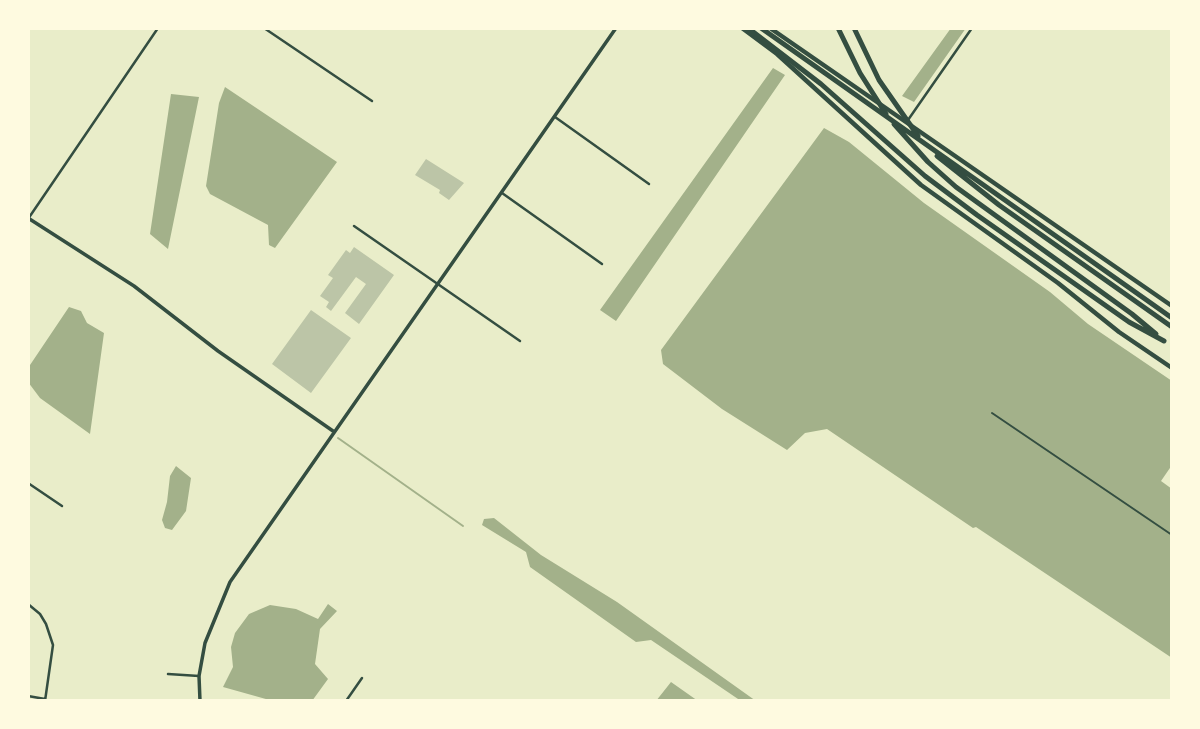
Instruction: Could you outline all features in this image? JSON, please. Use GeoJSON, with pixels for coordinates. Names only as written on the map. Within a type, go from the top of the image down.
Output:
{"type":"FeatureCollection","features":[{"type":"Feature","properties":{"kind":"highway"},"geometry":{"type":"LineString","coordinates":[[748,28],[821,84],[925,176],[1129,322],[1172,346]]}},
{"type":"Feature","properties":{"kind":"highway"},"geometry":{"type":"LineString","coordinates":[[761,28],[1172,318]]}},
{"type":"Feature","properties":{"kind":"highway"},"geometry":{"type":"LineString","coordinates":[[838,28],[860,73],[882,108],[928,162],[964,193],[1132,314],[1164,341]]}},
{"type":"Feature","properties":{"kind":"highway"},"geometry":{"type":"LineString","coordinates":[[854,28],[879,80],[913,130],[943,161],[999,205],[1172,327]]}},
{"type":"Feature","properties":{"kind":"main road"},"geometry":{"type":"LineString","coordinates":[[742,28],[777,54],[921,185],[1058,282],[1119,332],[1172,368]]}},
{"type":"Feature","properties":{"kind":"main road"},"geometry":{"type":"LineString","coordinates":[[770,28],[1172,306]]}},
{"type":"Feature","properties":{"kind":"street"},"geometry":{"type":"LineString","coordinates":[[158,28],[28,219],[134,286],[218,351],[334,431]]}},
{"type":"Feature","properties":{"kind":"street"},"geometry":{"type":"LineString","coordinates":[[264,28],[372,101]]}},
{"type":"Feature","properties":{"kind":"street"},"geometry":{"type":"LineString","coordinates":[[200,701],[199,676],[205,643],[224,593],[616,28]]}},
{"type":"Feature","properties":{"kind":"street"},"geometry":{"type":"LineString","coordinates":[[906,123],[972,28]]}},
{"type":"Feature","properties":{"kind":"street"},"geometry":{"type":"LineString","coordinates":[[553,116],[649,184]]}},
{"type":"Feature","properties":{"kind":"street"},"geometry":{"type":"LineString","coordinates":[[501,193],[602,264]]}},
{"type":"Feature","properties":{"kind":"street"},"geometry":{"type":"LineString","coordinates":[[354,226],[520,341]]}},
{"type":"Feature","properties":{"kind":"street"},"geometry":{"type":"LineString","coordinates":[[28,483],[62,506]]}},
{"type":"Feature","properties":{"kind":"street"},"geometry":{"type":"LineString","coordinates":[[28,604],[40,614],[53,645],[45,700],[28,696]]}},
{"type":"Feature","properties":{"kind":"street"},"geometry":{"type":"LineString","coordinates":[[168,674],[199,676]]}},
{"type":"Feature","properties":{"kind":"street"},"geometry":{"type":"LineString","coordinates":[[346,701],[362,678]]}},
{"type":"Feature","properties":{"kind":"path"},"geometry":{"type":"LineString","coordinates":[[992,413],[1172,535]]}},
{"type":"Feature","properties":{"kind":"shaded area"},"geometry":{"type":"Polygon","coordinates":[[[951,28],[966,28],[914,102],[902,96],[951,28]]]}},
{"type":"Feature","properties":{"kind":"shaded area"},"geometry":{"type":"Polygon","coordinates":[[[773,68],[785,75],[616,321],[600,310],[773,68]]]}},
{"type":"Feature","properties":{"kind":"shaded area"},"geometry":{"type":"Polygon","coordinates":[[[225,87],[337,162],[275,248],[269,245],[268,225],[210,194],[206,186],[219,103],[225,87]]]}},
{"type":"Feature","properties":{"kind":"shaded area"},"geometry":{"type":"Polygon","coordinates":[[[171,94],[199,97],[168,249],[150,234],[171,94]]]}},
{"type":"Feature","properties":{"kind":"shaded area"},"geometry":{"type":"Polygon","coordinates":[[[824,128],[849,142],[924,203],[1050,292],[1088,324],[1172,381],[1172,465],[1161,481],[1172,489],[1172,658],[827,429],[805,433],[787,450],[722,409],[663,364],[661,350],[824,128]]]}},
{"type":"Feature","properties":{"kind":"shaded area"},"geometry":{"type":"Polygon","coordinates":[[[69,307],[81,311],[87,323],[104,333],[90,434],[40,398],[28,382],[28,368],[69,307]]]}},
{"type":"Feature","properties":{"kind":"shaded area"},"geometry":{"type":"Polygon","coordinates":[[[176,466],[191,478],[186,511],[172,530],[165,528],[162,520],[170,476],[176,466]]]}},
{"type":"Feature","properties":{"kind":"shaded area"},"geometry":{"type":"Polygon","coordinates":[[[494,518],[541,555],[617,602],[756,701],[741,701],[651,640],[636,642],[530,567],[526,552],[482,525],[484,519],[494,518]]]}},
{"type":"Feature","properties":{"kind":"shaded area"},"geometry":{"type":"Polygon","coordinates":[[[328,604],[337,611],[320,629],[315,664],[328,679],[312,701],[273,701],[223,687],[233,667],[231,647],[235,633],[249,614],[270,605],[296,609],[318,619],[328,604]]]}},
{"type":"Feature","properties":{"kind":"shaded area"},"geometry":{"type":"Polygon","coordinates":[[[671,682],[698,701],[656,701],[671,682]]]}},
{"type":"Feature","properties":{"kind":"building"},"geometry":{"type":"Polygon","coordinates":[[[426,159],[464,183],[449,200],[439,193],[440,190],[415,175],[426,159]]]}},
{"type":"Feature","properties":{"kind":"building"},"geometry":{"type":"Polygon","coordinates":[[[354,247],[394,275],[359,324],[345,313],[366,284],[356,277],[331,311],[326,307],[329,302],[320,296],[333,278],[328,275],[346,250],[350,253],[354,247]]]}},
{"type":"Feature","properties":{"kind":"building"},"geometry":{"type":"Polygon","coordinates":[[[311,310],[351,338],[311,393],[272,364],[311,310]]]}},
{"type":"Feature","properties":{"kind":"waterway"},"geometry":{"type":"LineString","coordinates":[[338,438],[463,526]]}}]}
